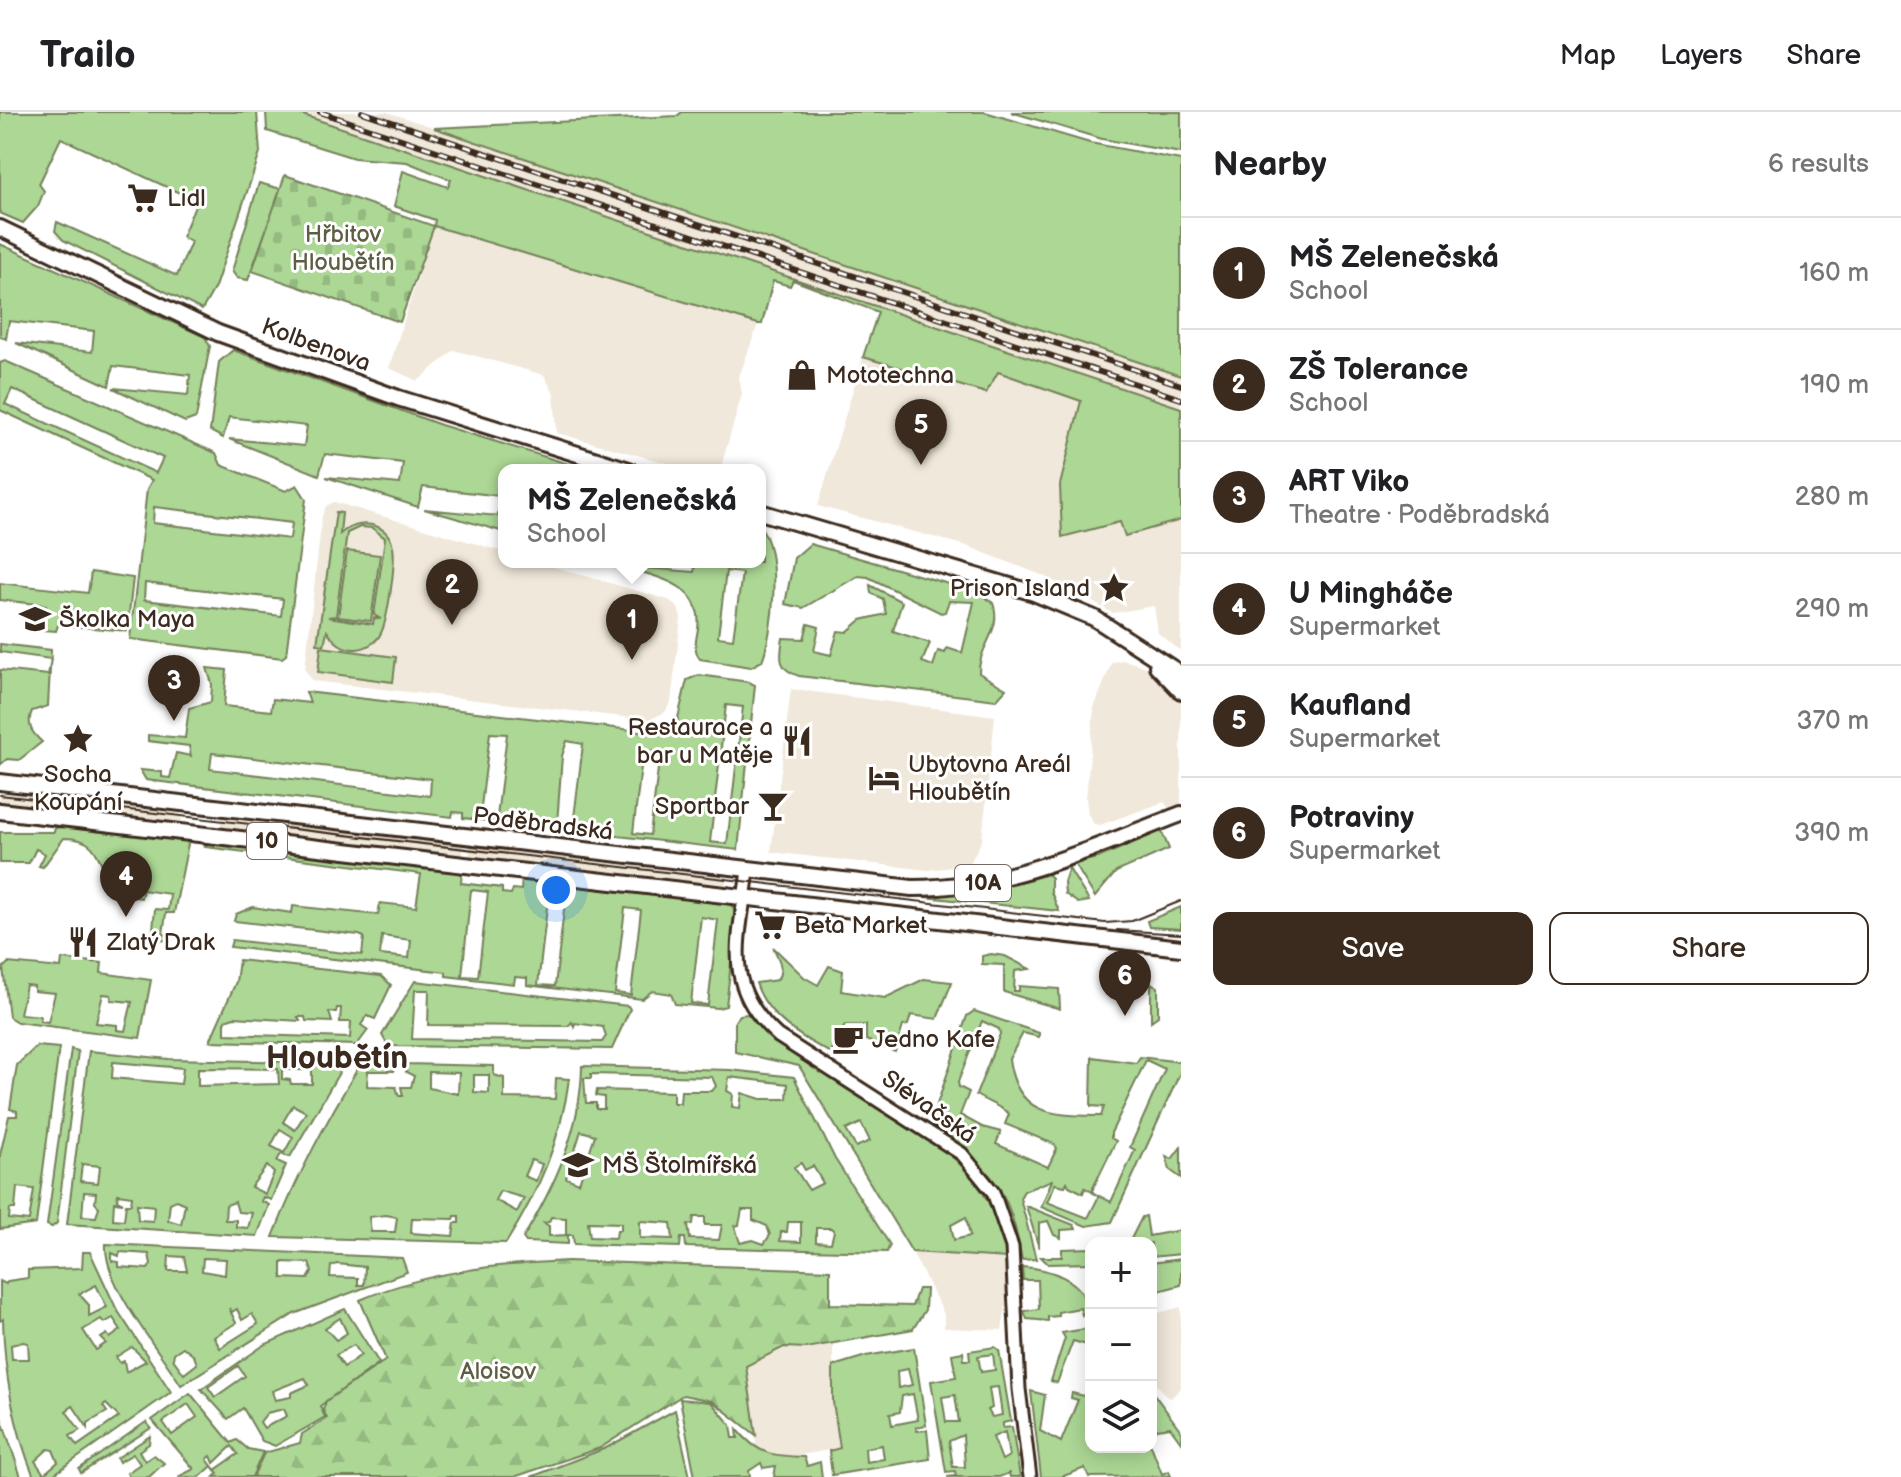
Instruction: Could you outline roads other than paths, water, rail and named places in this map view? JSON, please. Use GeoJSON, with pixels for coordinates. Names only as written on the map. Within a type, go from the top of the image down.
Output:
{"type":"FeatureCollection","features":[{"type":"Feature","properties":{"kind":"main road","name":"Kolbenova"},"geometry":{"type":"LineString","coordinates":[[0,228],[218,333],[398,398],[610,464]]}},
{"type":"Feature","properties":{"kind":"main road"},"geometry":{"type":"LineString","coordinates":[[766,514],[1034,593],[1094,618],[1181,674]]}},
{"type":"Feature","properties":{"kind":"main road"},"geometry":{"type":"LineString","coordinates":[[1146,653],[1181,691]]}},
{"type":"Feature","properties":{"kind":"main road","name":"Poděbradská"},"geometry":{"type":"LineString","coordinates":[[0,782],[893,887],[941,887],[995,881],[1077,855],[1181,814]]}},
{"type":"Feature","properties":{"kind":"main road","name":"Poděbradská"},"geometry":{"type":"LineString","coordinates":[[0,811],[1181,948]]}},
{"type":"Feature","properties":{"kind":"street","name":"Slévačská"},"geometry":{"type":"LineString","coordinates":[[748,870],[738,968],[746,1001],[754,1012],[778,1036],[962,1154],[981,1174],[1001,1206],[1014,1264],[1019,1389],[1030,1477]]}},
{"type":"Feature","properties":{"kind":"tram line"},"geometry":{"type":"LineString","coordinates":[[0,795],[1105,923],[1132,921],[1181,901]]}},
{"type":"Feature","properties":{"kind":"tram line"},"geometry":{"type":"LineString","coordinates":[[1117,930],[1181,934]]}},
{"type":"Feature","properties":{"kind":"railway"},"geometry":{"type":"LineString","coordinates":[[320,112],[1181,399]]}},
{"type":"Feature","properties":{"kind":"railway"},"geometry":{"type":"LineString","coordinates":[[362,112],[1181,385]]}},
{"type":"Feature","properties":{"kind":"place","name":"Lidl"},"geometry":{"type":"Point","coordinates":[143,198]}},
{"type":"Feature","properties":{"kind":"place","name":"Mototechna"},"geometry":{"type":"Point","coordinates":[802,375]}},
{"type":"Feature","properties":{"kind":"place","name":"Kaufland"},"geometry":{"type":"Point","coordinates":[921,465]}},
{"type":"Feature","properties":{"kind":"place","name":"Prison Island"},"geometry":{"type":"Point","coordinates":[1114,588]}},
{"type":"Feature","properties":{"kind":"place","name":"Školka Maya"},"geometry":{"type":"Point","coordinates":[35,619]}},
{"type":"Feature","properties":{"kind":"place","name":"ZŠ Tolerance"},"geometry":{"type":"Point","coordinates":[452,625]}},
{"type":"Feature","properties":{"kind":"place","name":"MŠ Zelenečská"},"geometry":{"type":"Point","coordinates":[632,660]}},
{"type":"Feature","properties":{"kind":"place","name":"ART Viko"},"geometry":{"type":"Point","coordinates":[174,721]}},
{"type":"Feature","properties":{"kind":"place","name":"Socha Koupání"},"geometry":{"type":"Point","coordinates":[78,739]}},
{"type":"Feature","properties":{"kind":"place","name":"Restaurace a bar u Matěje"},"geometry":{"type":"Point","coordinates":[797,741]}},
{"type":"Feature","properties":{"kind":"place","name":"Ubytovna Areál Hloubětín"},"geometry":{"type":"Point","coordinates":[884,778]}},
{"type":"Feature","properties":{"kind":"place","name":"Sportbar"},"geometry":{"type":"Point","coordinates":[773,806]}},
{"type":"Feature","properties":{"kind":"place","name":"U Mingháče"},"geometry":{"type":"Point","coordinates":[126,917]}},
{"type":"Feature","properties":{"kind":"place","name":"Beta Market"},"geometry":{"type":"Point","coordinates":[770,925]}},
{"type":"Feature","properties":{"kind":"place","name":"Zlatý Drak"},"geometry":{"type":"Point","coordinates":[83,942]}},
{"type":"Feature","properties":{"kind":"place","name":"Potraviny"},"geometry":{"type":"Point","coordinates":[1125,1016]}},
{"type":"Feature","properties":{"kind":"place","name":"Jedno Kafe"},"geometry":{"type":"Point","coordinates":[848,1039]}},
{"type":"Feature","properties":{"kind":"place","name":"MŠ Štolmířská"},"geometry":{"type":"Point","coordinates":[578,1165]}},
{"type":"Feature","properties":{"kind":"district","name":"Hloubětín"},"geometry":{"type":"Point","coordinates":[337,1058]}},
{"type":"Feature","properties":{"kind":"park label","name":"Hřbitov Hloubětín"},"geometry":{"type":"Point","coordinates":[343,248]}},
{"type":"Feature","properties":{"kind":"park label","name":"Aloisov"},"geometry":{"type":"Point","coordinates":[498,1371]}}]}
